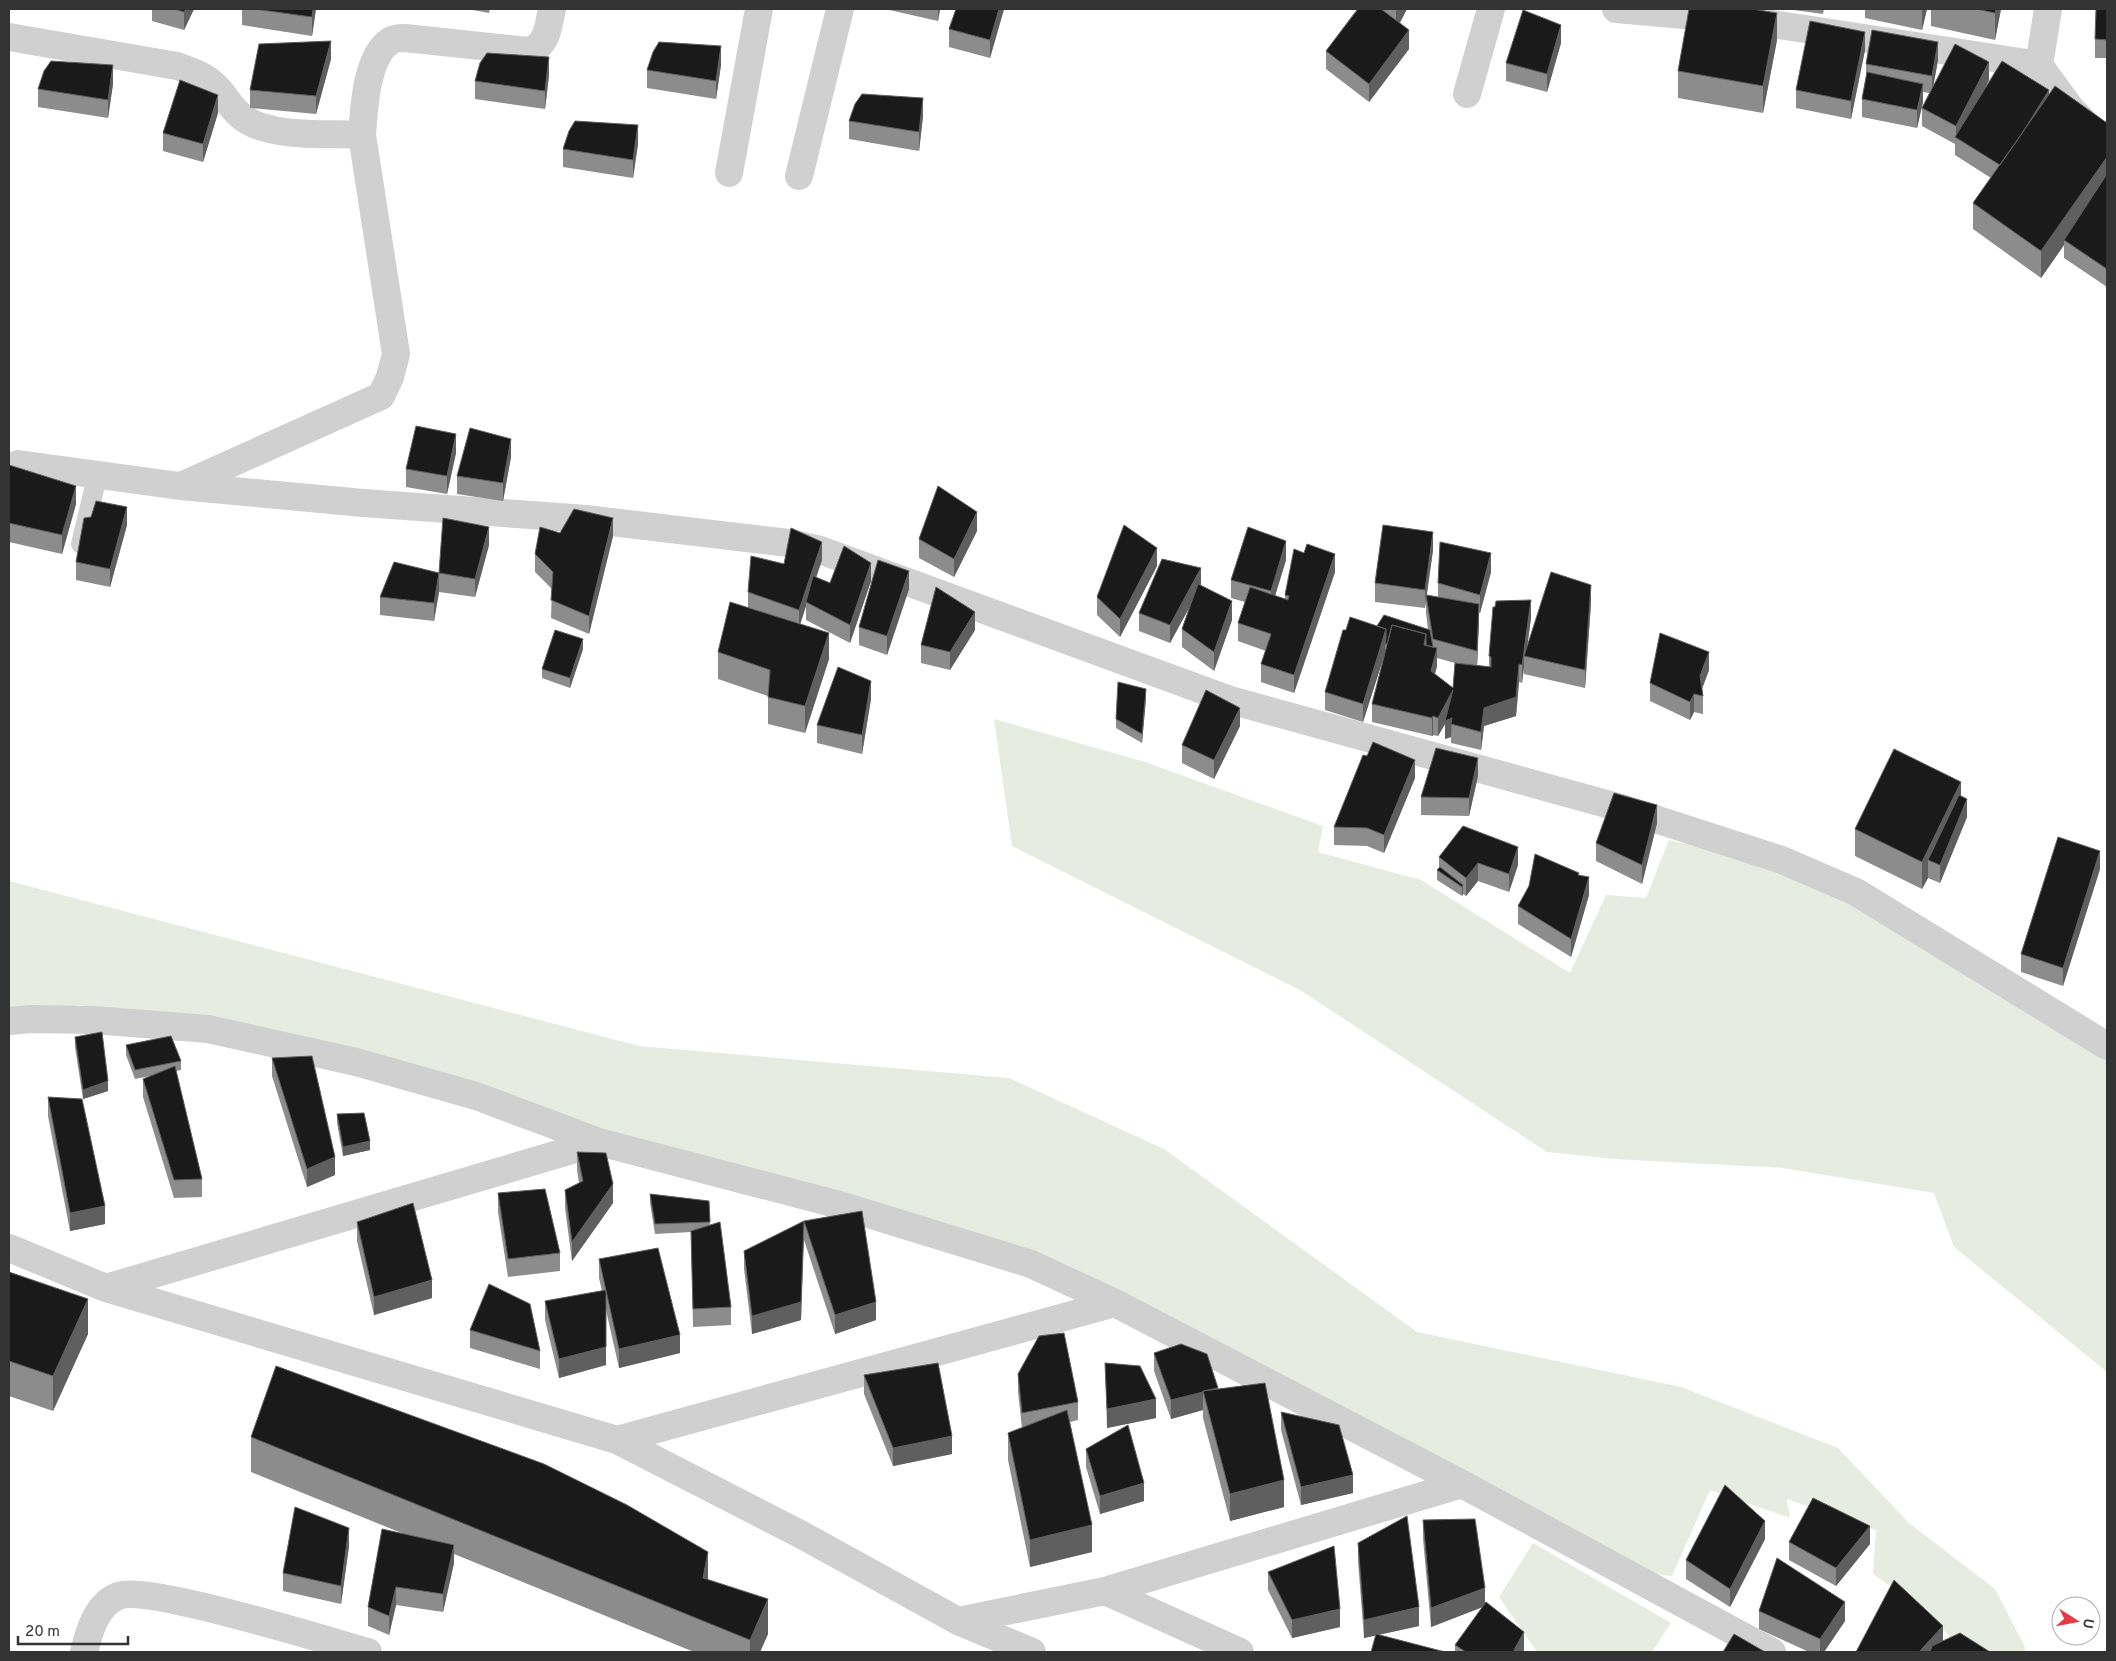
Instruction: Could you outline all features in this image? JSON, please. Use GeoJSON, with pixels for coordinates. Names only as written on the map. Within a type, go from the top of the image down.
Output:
{"type":"FeatureCollection","features":[{"type":"Feature","properties":{"kind":"street"},"geometry":{"type":"LineString","coordinates":[[180,486],[381,396],[390,377],[396,354],[362,135],[365,92],[380,51],[391,39],[405,38],[528,51],[537,49],[545,39],[552,9]]}},
{"type":"Feature","properties":{"kind":"street"},"geometry":{"type":"LineString","coordinates":[[729,172],[759,9]]}},
{"type":"Feature","properties":{"kind":"street"},"geometry":{"type":"LineString","coordinates":[[799,176],[840,9]]}},
{"type":"Feature","properties":{"kind":"street"},"geometry":{"type":"LineString","coordinates":[[1467,94],[1491,9]]}},
{"type":"Feature","properties":{"kind":"street"},"geometry":{"type":"LineString","coordinates":[[1616,9],[1754,15],[2039,65],[2071,109],[2107,145]]}},
{"type":"Feature","properties":{"kind":"street"},"geometry":{"type":"LineString","coordinates":[[2039,65],[2048,9]]}},
{"type":"Feature","properties":{"kind":"street"},"geometry":{"type":"LineString","coordinates":[[9,38],[177,66],[199,74],[217,87],[235,112],[246,121],[261,127],[286,132],[362,135]]}},
{"type":"Feature","properties":{"kind":"street"},"geometry":{"type":"LineString","coordinates":[[18,464],[98,473],[180,486],[363,503],[586,519],[789,543],[820,550],[1230,700],[1621,808],[1782,860],[1856,892],[2107,1046]]}},
{"type":"Feature","properties":{"kind":"street"},"geometry":{"type":"LineString","coordinates":[[9,1022],[32,1019],[102,1021],[208,1028],[356,1062],[476,1096],[599,1142],[836,1204],[1031,1264],[1116,1303],[1462,1484],[1772,1652]]}},
{"type":"Feature","properties":{"kind":"street"},"geometry":{"type":"LineString","coordinates":[[106,1288],[599,1142]]}},
{"type":"Feature","properties":{"kind":"street"},"geometry":{"type":"LineString","coordinates":[[9,1248],[106,1288],[617,1440],[802,1535],[958,1621],[1032,1652]]}},
{"type":"Feature","properties":{"kind":"street"},"geometry":{"type":"LineString","coordinates":[[617,1440],[1116,1303]]}},
{"type":"Feature","properties":{"kind":"street"},"geometry":{"type":"LineString","coordinates":[[958,1621],[1105,1591],[1462,1484]]}},
{"type":"Feature","properties":{"kind":"street"},"geometry":{"type":"LineString","coordinates":[[1105,1591],[1240,1652]]}},
{"type":"Feature","properties":{"kind":"street"},"geometry":{"type":"LineString","coordinates":[[84,1652],[89,1633],[100,1609],[118,1595],[139,1594],[178,1600],[368,1652]]}},
{"type":"Feature","properties":{"kind":"lane"},"geometry":{"type":"LineString","coordinates":[[76,564],[98,473]]}},
{"type":"Feature","properties":{"kind":"shaded area"},"geometry":{"type":"Polygon","coordinates":[[[994,719],[1145,762],[1323,826],[1318,852],[1421,880],[1570,973],[1606,895],[1646,898],[1669,840],[1822,877],[2107,1061],[2107,1372],[1954,1247],[1934,1193],[1783,1168],[1614,1159],[1547,1152],[1300,990],[1012,846],[994,719]]]}},
{"type":"Feature","properties":{"kind":"shaded area"},"geometry":{"type":"Polygon","coordinates":[[[9,881],[639,1046],[1009,1078],[1164,1149],[1417,1332],[1681,1387],[1838,1448],[1909,1523],[1995,1589],[2025,1647],[2025,1652],[1968,1652],[1959,1648],[1928,1612],[1873,1574],[1876,1530],[1787,1499],[1790,1518],[1710,1490],[1672,1576],[1610,1568],[955,1238],[477,1094],[93,1019],[83,1005],[9,1012],[9,881]]]}},
{"type":"Feature","properties":{"kind":"shaded area"},"geometry":{"type":"Polygon","coordinates":[[[1533,1543],[1671,1623],[1652,1652],[1537,1652],[1499,1597],[1533,1543]]]}},
{"type":"Feature","properties":{"kind":"building"},"geometry":{"type":"Polygon","coordinates":[[[174,9],[186,9],[184,12],[174,9]]]}},
{"type":"Feature","properties":{"kind":"building"},"geometry":{"type":"Polygon","coordinates":[[[254,9],[313,9],[312,17],[254,9]]]}},
{"type":"Feature","properties":{"kind":"building"},"geometry":{"type":"Polygon","coordinates":[[[956,9],[999,9],[990,40],[949,29],[956,9]]]}},
{"type":"Feature","properties":{"kind":"building"},"geometry":{"type":"Polygon","coordinates":[[[1358,9],[1381,9],[1409,30],[1369,84],[1326,51],[1358,9]]]}},
{"type":"Feature","properties":{"kind":"building"},"geometry":{"type":"Polygon","coordinates":[[[1689,9],[1752,9],[1777,13],[1763,86],[1678,71],[1689,9]]]}},
{"type":"Feature","properties":{"kind":"building"},"geometry":{"type":"Polygon","coordinates":[[[1976,9],[1996,9],[1995,13],[1976,9]]]}},
{"type":"Feature","properties":{"kind":"building"},"geometry":{"type":"Polygon","coordinates":[[[2096,9],[2107,9],[2107,40],[2095,39],[2096,9]]]}},
{"type":"Feature","properties":{"kind":"building"},"geometry":{"type":"Polygon","coordinates":[[[1523,10],[1561,25],[1547,74],[1506,63],[1523,10]]]}},
{"type":"Feature","properties":{"kind":"building"},"geometry":{"type":"Polygon","coordinates":[[[1810,21],[1865,32],[1851,101],[1796,90],[1810,21]]]}},
{"type":"Feature","properties":{"kind":"building"},"geometry":{"type":"Polygon","coordinates":[[[1872,30],[1938,42],[1932,76],[1866,64],[1872,30]]]}},
{"type":"Feature","properties":{"kind":"building"},"geometry":{"type":"Polygon","coordinates":[[[331,41],[316,96],[250,90],[259,44],[331,41]]]}},
{"type":"Feature","properties":{"kind":"building"},"geometry":{"type":"Polygon","coordinates":[[[659,42],[721,46],[716,81],[647,70],[653,52],[659,42]]]}},
{"type":"Feature","properties":{"kind":"building"},"geometry":{"type":"Polygon","coordinates":[[[1955,44],[1989,62],[1956,126],[1922,108],[1955,44]]]}},
{"type":"Feature","properties":{"kind":"building"},"geometry":{"type":"Polygon","coordinates":[[[487,53],[549,57],[545,91],[475,81],[480,63],[487,53]]]}},
{"type":"Feature","properties":{"kind":"building"},"geometry":{"type":"Polygon","coordinates":[[[51,61],[113,65],[108,100],[38,89],[44,71],[51,61]]]}},
{"type":"Feature","properties":{"kind":"building"},"geometry":{"type":"Polygon","coordinates":[[[2002,61],[2049,90],[2000,165],[1955,137],[2002,61]]]}},
{"type":"Feature","properties":{"kind":"building"},"geometry":{"type":"Polygon","coordinates":[[[1867,72],[1923,84],[1917,110],[1862,99],[1867,72]]]}},
{"type":"Feature","properties":{"kind":"building"},"geometry":{"type":"Polygon","coordinates":[[[180,80],[218,95],[203,144],[163,133],[180,80]]]}},
{"type":"Feature","properties":{"kind":"building"},"geometry":{"type":"Polygon","coordinates":[[[2055,86],[2107,123],[2107,157],[2041,251],[1973,203],[2055,86]]]}},
{"type":"Feature","properties":{"kind":"building"},"geometry":{"type":"Polygon","coordinates":[[[862,94],[923,98],[919,132],[849,121],[855,104],[862,94]]]}},
{"type":"Feature","properties":{"kind":"building"},"geometry":{"type":"Polygon","coordinates":[[[575,121],[638,125],[633,160],[563,149],[569,131],[575,121]]]}},
{"type":"Feature","properties":{"kind":"building"},"geometry":{"type":"Polygon","coordinates":[[[2107,174],[2107,269],[2064,240],[2107,174]]]}},
{"type":"Feature","properties":{"kind":"building"},"geometry":{"type":"Polygon","coordinates":[[[416,426],[456,434],[447,476],[406,469],[416,426]]]}},
{"type":"Feature","properties":{"kind":"building"},"geometry":{"type":"Polygon","coordinates":[[[470,428],[511,439],[503,483],[457,476],[470,428]]]}},
{"type":"Feature","properties":{"kind":"building"},"geometry":{"type":"Polygon","coordinates":[[[9,465],[76,486],[62,535],[9,523],[9,465]]]}},
{"type":"Feature","properties":{"kind":"building"},"geometry":{"type":"Polygon","coordinates":[[[938,486],[977,512],[954,559],[919,539],[938,486]]]}},
{"type":"Feature","properties":{"kind":"building"},"geometry":{"type":"Polygon","coordinates":[[[96,501],[127,507],[110,569],[76,562],[84,518],[91,517],[96,501]]]}},
{"type":"Feature","properties":{"kind":"building"},"geometry":{"type":"Polygon","coordinates":[[[574,509],[613,518],[589,616],[551,600],[553,572],[535,554],[540,527],[560,533],[574,509]]]}},
{"type":"Feature","properties":{"kind":"building"},"geometry":{"type":"Polygon","coordinates":[[[443,518],[489,527],[475,579],[439,573],[443,518]]]}},
{"type":"Feature","properties":{"kind":"building"},"geometry":{"type":"Polygon","coordinates":[[[1124,525],[1157,548],[1120,619],[1097,597],[1124,525]]]}},
{"type":"Feature","properties":{"kind":"building"},"geometry":{"type":"Polygon","coordinates":[[[1383,525],[1433,532],[1425,590],[1375,583],[1383,525]]]}},
{"type":"Feature","properties":{"kind":"building"},"geometry":{"type":"Polygon","coordinates":[[[1248,527],[1286,541],[1271,591],[1231,580],[1248,527]]]}},
{"type":"Feature","properties":{"kind":"building"},"geometry":{"type":"Polygon","coordinates":[[[791,528],[822,542],[799,610],[748,592],[751,556],[784,564],[791,528]]]}},
{"type":"Feature","properties":{"kind":"building"},"geometry":{"type":"Polygon","coordinates":[[[1440,542],[1491,553],[1480,595],[1438,583],[1440,542]]]}},
{"type":"Feature","properties":{"kind":"building"},"geometry":{"type":"Polygon","coordinates":[[[1307,544],[1335,554],[1294,675],[1261,664],[1271,634],[1238,623],[1250,587],[1288,600],[1289,596],[1285,595],[1294,549],[1304,553],[1307,544]]]}},
{"type":"Feature","properties":{"kind":"building"},"geometry":{"type":"Polygon","coordinates":[[[844,546],[871,563],[850,625],[806,602],[813,576],[830,583],[844,546]]]}},
{"type":"Feature","properties":{"kind":"building"},"geometry":{"type":"Polygon","coordinates":[[[1162,559],[1201,568],[1170,625],[1139,613],[1162,559]]]}},
{"type":"Feature","properties":{"kind":"building"},"geometry":{"type":"Polygon","coordinates":[[[878,560],[909,571],[887,636],[859,627],[878,560]]]}},
{"type":"Feature","properties":{"kind":"building"},"geometry":{"type":"Polygon","coordinates":[[[394,562],[439,573],[434,603],[380,597],[394,562]]]}},
{"type":"Feature","properties":{"kind":"building"},"geometry":{"type":"Polygon","coordinates":[[[1551,572],[1591,585],[1585,670],[1524,656],[1551,572]]]}},
{"type":"Feature","properties":{"kind":"building"},"geometry":{"type":"Polygon","coordinates":[[[1198,584],[1232,601],[1214,652],[1182,629],[1198,584]]]}},
{"type":"Feature","properties":{"kind":"building"},"geometry":{"type":"Polygon","coordinates":[[[936,587],[975,612],[950,652],[921,645],[936,587]]]}},
{"type":"Feature","properties":{"kind":"building"},"geometry":{"type":"Polygon","coordinates":[[[1426,595],[1479,604],[1477,651],[1433,639],[1426,595]]]}},
{"type":"Feature","properties":{"kind":"building"},"geometry":{"type":"Polygon","coordinates":[[[1531,600],[1522,665],[1519,664],[1516,697],[1484,708],[1481,732],[1451,724],[1452,718],[1445,721],[1453,690],[1438,718],[1372,704],[1392,625],[1426,634],[1424,645],[1437,648],[1431,671],[1453,688],[1455,663],[1491,667],[1491,657],[1489,656],[1493,607],[1495,607],[1496,601],[1531,600]]]}},
{"type":"Feature","properties":{"kind":"building"},"geometry":{"type":"Polygon","coordinates":[[[730,602],[829,633],[805,706],[768,697],[770,670],[718,652],[730,602]]]}},
{"type":"Feature","properties":{"kind":"building"},"geometry":{"type":"Polygon","coordinates":[[[1384,615],[1430,630],[1433,647],[1426,645],[1426,634],[1392,625],[1387,644],[1385,644],[1386,629],[1377,626],[1384,615]]]}},
{"type":"Feature","properties":{"kind":"building"},"geometry":{"type":"Polygon","coordinates":[[[1350,617],[1386,629],[1363,704],[1325,692],[1343,630],[1346,630],[1350,617]]]}},
{"type":"Feature","properties":{"kind":"building"},"geometry":{"type":"Polygon","coordinates":[[[555,630],[583,639],[570,678],[542,669],[555,630]]]}},
{"type":"Feature","properties":{"kind":"building"},"geometry":{"type":"Polygon","coordinates":[[[1660,633],[1709,652],[1700,676],[1703,696],[1694,694],[1690,702],[1650,683],[1660,633]]]}},
{"type":"Feature","properties":{"kind":"building"},"geometry":{"type":"Polygon","coordinates":[[[838,667],[871,681],[862,735],[817,725],[838,667]]]}},
{"type":"Feature","properties":{"kind":"building"},"geometry":{"type":"Polygon","coordinates":[[[1118,682],[1146,689],[1142,734],[1116,719],[1118,682]]]}},
{"type":"Feature","properties":{"kind":"building"},"geometry":{"type":"Polygon","coordinates":[[[1206,690],[1240,708],[1214,760],[1182,745],[1206,690]]]}},
{"type":"Feature","properties":{"kind":"building"},"geometry":{"type":"Polygon","coordinates":[[[1373,742],[1415,760],[1384,835],[1367,828],[1334,827],[1363,755],[1367,756],[1373,742]]]}},
{"type":"Feature","properties":{"kind":"building"},"geometry":{"type":"Polygon","coordinates":[[[1436,748],[1478,758],[1469,798],[1421,797],[1436,748]]]}},
{"type":"Feature","properties":{"kind":"building"},"geometry":{"type":"Polygon","coordinates":[[[1894,749],[1961,782],[1922,862],[1855,829],[1894,749]]]}},
{"type":"Feature","properties":{"kind":"building"},"geometry":{"type":"Polygon","coordinates":[[[1614,793],[1657,805],[1642,865],[1596,843],[1614,793]]]}},
{"type":"Feature","properties":{"kind":"building"},"geometry":{"type":"Polygon","coordinates":[[[1959,795],[1967,799],[1940,865],[1928,860],[1959,795]]]}},
{"type":"Feature","properties":{"kind":"building"},"geometry":{"type":"Polygon","coordinates":[[[1463,826],[1518,847],[1509,874],[1478,863],[1466,878],[1439,857],[1463,826]]]}},
{"type":"Feature","properties":{"kind":"building"},"geometry":{"type":"Polygon","coordinates":[[[2058,837],[2100,851],[2063,968],[2021,954],[2058,837]]]}},
{"type":"Feature","properties":{"kind":"building"},"geometry":{"type":"Polygon","coordinates":[[[1535,854],[1579,873],[1578,875],[1589,877],[1571,939],[1518,906],[1529,886],[1535,854]]]}},
{"type":"Feature","properties":{"kind":"building"},"geometry":{"type":"Polygon","coordinates":[[[1440,867],[1463,885],[1462,887],[1437,870],[1440,867]]]}},
{"type":"Feature","properties":{"kind":"building"},"geometry":{"type":"Polygon","coordinates":[[[102,1032],[108,1081],[83,1090],[75,1037],[102,1032]]]}},
{"type":"Feature","properties":{"kind":"building"},"geometry":{"type":"Polygon","coordinates":[[[171,1036],[181,1061],[135,1070],[126,1045],[171,1036]]]}},
{"type":"Feature","properties":{"kind":"building"},"geometry":{"type":"Polygon","coordinates":[[[312,1056],[335,1157],[307,1169],[272,1058],[312,1056]]]}},
{"type":"Feature","properties":{"kind":"building"},"geometry":{"type":"Polygon","coordinates":[[[175,1066],[202,1179],[174,1180],[143,1079],[175,1066]]]}},
{"type":"Feature","properties":{"kind":"building"},"geometry":{"type":"Polygon","coordinates":[[[48,1097],[82,1099],[105,1206],[70,1213],[48,1097]]]}},
{"type":"Feature","properties":{"kind":"building"},"geometry":{"type":"Polygon","coordinates":[[[364,1113],[370,1141],[343,1147],[337,1114],[364,1113]]]}},
{"type":"Feature","properties":{"kind":"building"},"geometry":{"type":"Polygon","coordinates":[[[577,1152],[606,1153],[613,1184],[572,1242],[565,1190],[583,1181],[577,1152]]]}},
{"type":"Feature","properties":{"kind":"building"},"geometry":{"type":"Polygon","coordinates":[[[545,1189],[560,1253],[508,1259],[498,1193],[545,1189]]]}},
{"type":"Feature","properties":{"kind":"building"},"geometry":{"type":"Polygon","coordinates":[[[650,1194],[709,1201],[710,1222],[655,1224],[650,1194]]]}},
{"type":"Feature","properties":{"kind":"building"},"geometry":{"type":"Polygon","coordinates":[[[413,1203],[432,1280],[374,1297],[357,1222],[413,1203]]]}},
{"type":"Feature","properties":{"kind":"building"},"geometry":{"type":"Polygon","coordinates":[[[862,1211],[876,1302],[835,1315],[804,1221],[862,1211]]]}},
{"type":"Feature","properties":{"kind":"building"},"geometry":{"type":"Polygon","coordinates":[[[804,1221],[801,1302],[752,1316],[744,1251],[804,1221]]]}},
{"type":"Feature","properties":{"kind":"building"},"geometry":{"type":"Polygon","coordinates":[[[720,1222],[731,1307],[693,1309],[691,1231],[720,1222]]]}},
{"type":"Feature","properties":{"kind":"building"},"geometry":{"type":"Polygon","coordinates":[[[658,1248],[680,1335],[619,1349],[599,1259],[658,1248]]]}},
{"type":"Feature","properties":{"kind":"building"},"geometry":{"type":"Polygon","coordinates":[[[9,1272],[88,1299],[53,1376],[9,1361],[9,1272]]]}},
{"type":"Feature","properties":{"kind":"building"},"geometry":{"type":"Polygon","coordinates":[[[489,1284],[530,1304],[540,1351],[470,1330],[489,1284]]]}},
{"type":"Feature","properties":{"kind":"building"},"geometry":{"type":"Polygon","coordinates":[[[606,1290],[606,1347],[559,1359],[545,1301],[606,1290]]]}},
{"type":"Feature","properties":{"kind":"building"},"geometry":{"type":"Polygon","coordinates":[[[1064,1333],[1078,1402],[1022,1413],[1018,1374],[1039,1336],[1064,1333]]]}},
{"type":"Feature","properties":{"kind":"building"},"geometry":{"type":"Polygon","coordinates":[[[1181,1344],[1207,1354],[1218,1388],[1171,1400],[1154,1353],[1181,1344]]]}},
{"type":"Feature","properties":{"kind":"building"},"geometry":{"type":"Polygon","coordinates":[[[938,1363],[952,1436],[893,1448],[864,1375],[938,1363]]]}},
{"type":"Feature","properties":{"kind":"building"},"geometry":{"type":"Polygon","coordinates":[[[1105,1363],[1140,1366],[1156,1399],[1107,1409],[1105,1363]]]}},
{"type":"Feature","properties":{"kind":"building"},"geometry":{"type":"Polygon","coordinates":[[[276,1366],[544,1464],[627,1505],[708,1552],[703,1578],[768,1599],[750,1640],[251,1437],[276,1366]]]}},
{"type":"Feature","properties":{"kind":"building"},"geometry":{"type":"Polygon","coordinates":[[[1265,1383],[1284,1480],[1230,1494],[1203,1391],[1265,1383]]]}},
{"type":"Feature","properties":{"kind":"building"},"geometry":{"type":"Polygon","coordinates":[[[1067,1410],[1092,1525],[1030,1540],[1008,1433],[1067,1410]]]}},
{"type":"Feature","properties":{"kind":"building"},"geometry":{"type":"Polygon","coordinates":[[[1281,1412],[1339,1425],[1353,1475],[1301,1487],[1281,1412]]]}},
{"type":"Feature","properties":{"kind":"building"},"geometry":{"type":"Polygon","coordinates":[[[1128,1425],[1144,1483],[1100,1496],[1086,1449],[1128,1425]]]}},
{"type":"Feature","properties":{"kind":"building"},"geometry":{"type":"Polygon","coordinates":[[[1725,1485],[1765,1521],[1730,1589],[1686,1560],[1725,1485]]]}},
{"type":"Feature","properties":{"kind":"building"},"geometry":{"type":"Polygon","coordinates":[[[1813,1498],[1870,1526],[1836,1568],[1789,1542],[1813,1498]]]}},
{"type":"Feature","properties":{"kind":"building"},"geometry":{"type":"Polygon","coordinates":[[[295,1507],[349,1528],[341,1586],[283,1573],[295,1507]]]}},
{"type":"Feature","properties":{"kind":"building"},"geometry":{"type":"Polygon","coordinates":[[[1407,1516],[1419,1607],[1364,1620],[1358,1543],[1407,1516]]]}},
{"type":"Feature","properties":{"kind":"building"},"geometry":{"type":"Polygon","coordinates":[[[1475,1519],[1485,1588],[1431,1608],[1423,1520],[1475,1519]]]}},
{"type":"Feature","properties":{"kind":"building"},"geometry":{"type":"Polygon","coordinates":[[[382,1529],[454,1545],[443,1594],[396,1587],[389,1616],[368,1607],[382,1529]]]}},
{"type":"Feature","properties":{"kind":"building"},"geometry":{"type":"Polygon","coordinates":[[[1334,1546],[1340,1609],[1292,1620],[1268,1572],[1334,1546]]]}},
{"type":"Feature","properties":{"kind":"building"},"geometry":{"type":"Polygon","coordinates":[[[1777,1558],[1845,1602],[1820,1639],[1759,1611],[1777,1558]]]}},
{"type":"Feature","properties":{"kind":"building"},"geometry":{"type":"Polygon","coordinates":[[[1894,1580],[1943,1626],[1919,1652],[1856,1652],[1894,1580]]]}},
{"type":"Feature","properties":{"kind":"building"},"geometry":{"type":"Polygon","coordinates":[[[1486,1602],[1524,1632],[1513,1652],[1466,1652],[1455,1645],[1486,1602]]]}},
{"type":"Feature","properties":{"kind":"building"},"geometry":{"type":"Polygon","coordinates":[[[1960,1633],[1990,1652],[1930,1652],[1932,1646],[1960,1633]]]}},
{"type":"Feature","properties":{"kind":"building"},"geometry":{"type":"Polygon","coordinates":[[[1376,1634],[1445,1652],[1371,1652],[1376,1634]]]}},
{"type":"Feature","properties":{"kind":"building"},"geometry":{"type":"Polygon","coordinates":[[[1734,1634],[1765,1652],[1723,1652],[1734,1634]]]}}]}
